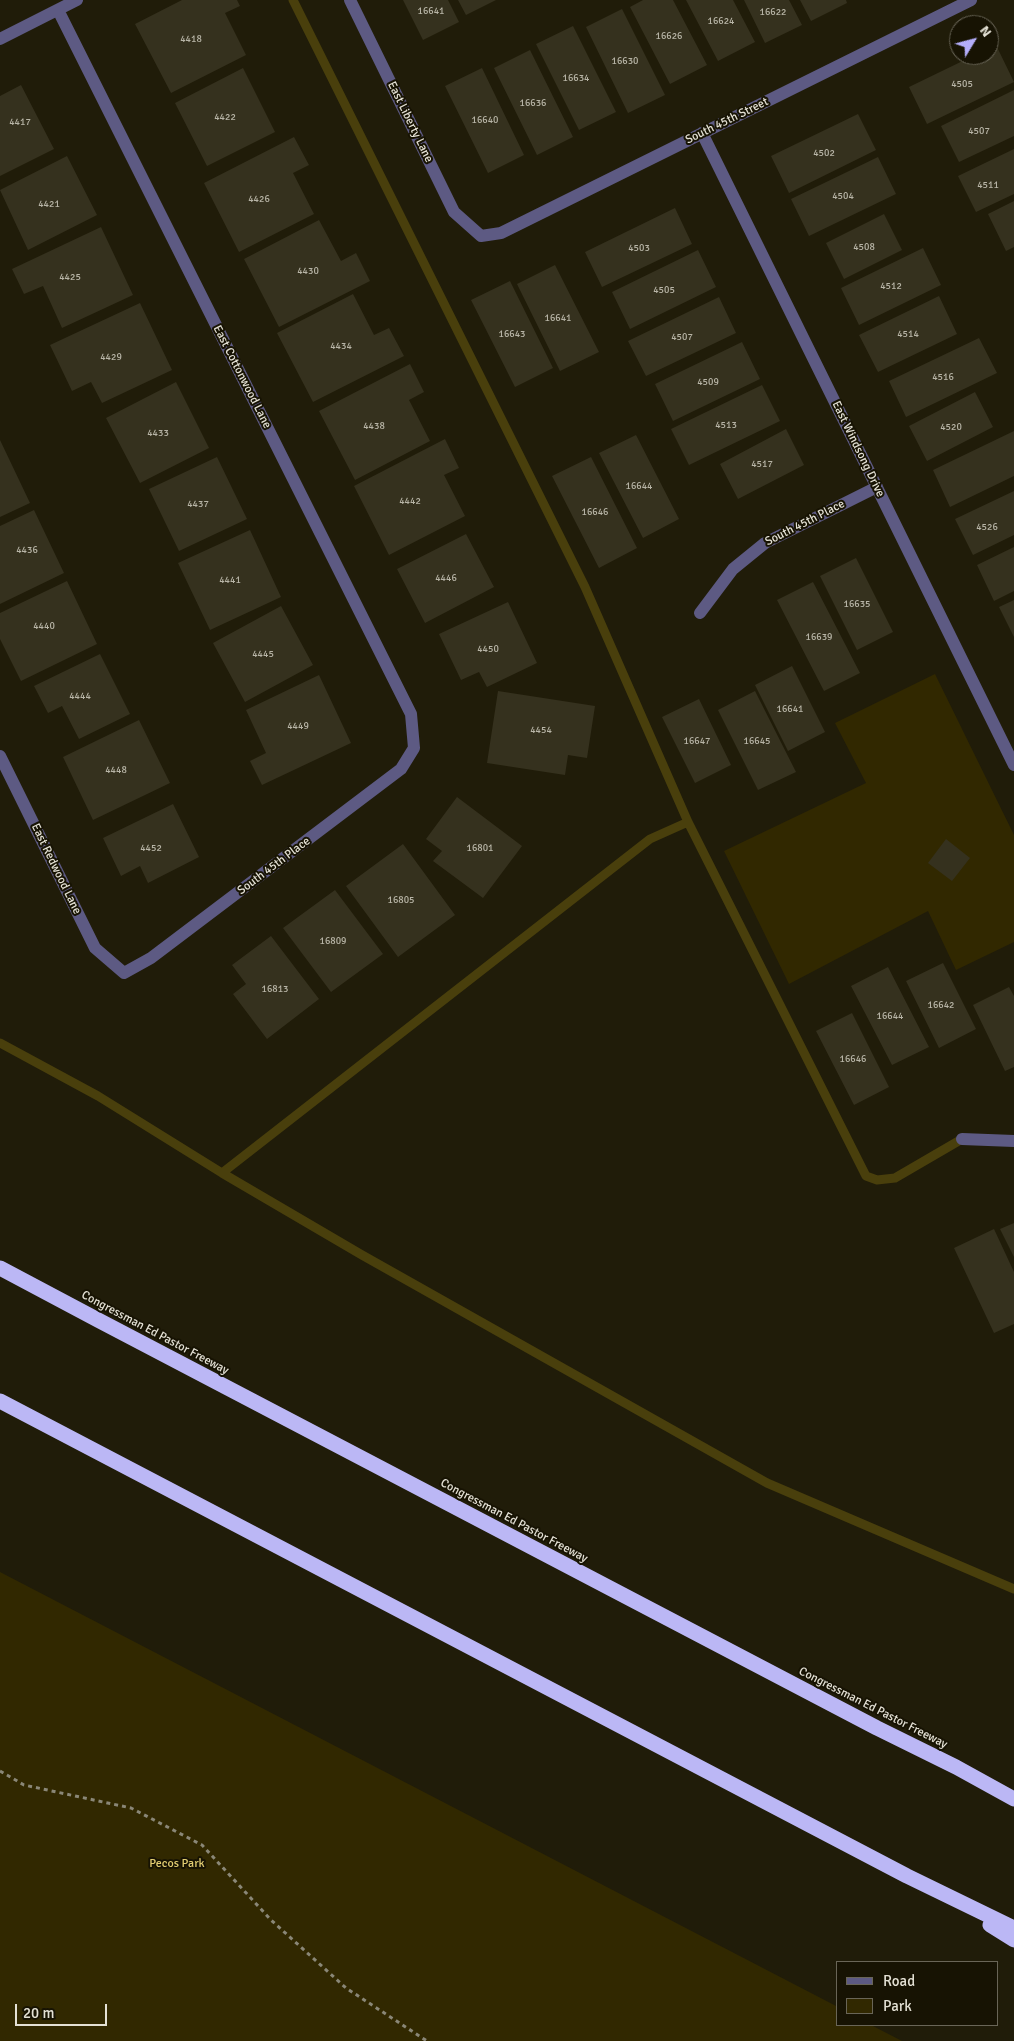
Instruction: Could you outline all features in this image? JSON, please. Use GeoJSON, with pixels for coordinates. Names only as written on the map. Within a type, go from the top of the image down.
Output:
{"type":"FeatureCollection","features":[{"type":"Feature","properties":{"kind":"highway","name":"Congressman Ed Pastor Freeway"},"geometry":{"type":"LineString","coordinates":[[0,1268],[1014,1799]]}},
{"type":"Feature","properties":{"kind":"highway"},"geometry":{"type":"LineString","coordinates":[[0,1400],[907,1876],[1014,1928]]}},
{"type":"Feature","properties":{"kind":"highway"},"geometry":{"type":"LineString","coordinates":[[956,1767],[1014,1795]]}},
{"type":"Feature","properties":{"kind":"highway"},"geometry":{"type":"LineString","coordinates":[[907,1876],[1014,1940]]}},
{"type":"Feature","properties":{"kind":"street"},"geometry":{"type":"LineString","coordinates":[[0,39],[78,0]]}},
{"type":"Feature","properties":{"kind":"street","name":"East Liberty Lane"},"geometry":{"type":"LineString","coordinates":[[350,0],[454,212],[480,236]]}},
{"type":"Feature","properties":{"kind":"street","name":"South 45th Street"},"geometry":{"type":"LineString","coordinates":[[480,236],[501,233],[971,0]]}},
{"type":"Feature","properties":{"kind":"street","name":"East Cottonwood Lane"},"geometry":{"type":"LineString","coordinates":[[58,10],[411,714],[414,748]]}},
{"type":"Feature","properties":{"kind":"street","name":"East Windsong Drive"},"geometry":{"type":"LineString","coordinates":[[702,133],[1014,765]]}},
{"type":"Feature","properties":{"kind":"street","name":"South 45th Place"},"geometry":{"type":"LineString","coordinates":[[700,613],[733,569],[765,543],[877,487]]}},
{"type":"Feature","properties":{"kind":"street","name":"South 45th Place"},"geometry":{"type":"LineString","coordinates":[[124,973],[151,958],[401,769],[414,748]]}},
{"type":"Feature","properties":{"kind":"street","name":"East Redwood Lane"},"geometry":{"type":"LineString","coordinates":[[0,756],[94,948],[124,973]]}},
{"type":"Feature","properties":{"kind":"street"},"geometry":{"type":"LineString","coordinates":[[962,1139],[1014,1141]]}},
{"type":"Feature","properties":{"kind":"path"},"geometry":{"type":"LineString","coordinates":[[0,1770],[24,1785],[131,1808],[202,1845],[271,1920],[346,1988],[427,2041]]}},
{"type":"Feature","properties":{"kind":"green space"},"geometry":{"type":"Polygon","coordinates":[[[935,674],[1014,835],[1014,942],[956,970],[928,911],[789,984],[724,851],[866,783],[835,723],[935,674]]]}},
{"type":"Feature","properties":{"kind":"green space","name":"Pecos Park"},"geometry":{"type":"Polygon","coordinates":[[[0,1572],[836,2006],[836,2026],[873,2026],[902,2041],[0,2041],[0,1572]]]}},
{"type":"Feature","properties":{"kind":"building"},"geometry":{"type":"Polygon","coordinates":[[[182,0],[237,0],[240,6],[225,13],[246,55],[171,93],[135,24],[182,0]]]}},
{"type":"Feature","properties":{"kind":"building"},"geometry":{"type":"Polygon","coordinates":[[[403,0],[448,0],[459,22],[423,40],[403,0]]]}},
{"type":"Feature","properties":{"kind":"building"},"geometry":{"type":"Polygon","coordinates":[[[458,0],[496,0],[466,15],[458,0]]]}},
{"type":"Feature","properties":{"kind":"building"},"geometry":{"type":"Polygon","coordinates":[[[643,0],[673,0],[707,65],[670,84],[630,7],[643,0]]]}},
{"type":"Feature","properties":{"kind":"building"},"geometry":{"type":"Polygon","coordinates":[[[686,0],[733,0],[755,42],[718,61],[686,0]]]}},
{"type":"Feature","properties":{"kind":"building"},"geometry":{"type":"Polygon","coordinates":[[[744,0],[789,0],[802,25],[765,43],[744,0]]]}},
{"type":"Feature","properties":{"kind":"building"},"geometry":{"type":"Polygon","coordinates":[[[800,0],[846,0],[847,3],[811,21],[800,0]]]}},
{"type":"Feature","properties":{"kind":"building"},"geometry":{"type":"Polygon","coordinates":[[[622,9],[665,95],[628,113],[586,27],[622,9]]]}},
{"type":"Feature","properties":{"kind":"building"},"geometry":{"type":"Polygon","coordinates":[[[573,26],[616,112],[579,130],[536,44],[573,26]]]}},
{"type":"Feature","properties":{"kind":"building"},"geometry":{"type":"Polygon","coordinates":[[[530,50],[573,137],[537,155],[494,68],[530,50]]]}},
{"type":"Feature","properties":{"kind":"building"},"geometry":{"type":"Polygon","coordinates":[[[999,51],[1014,82],[927,124],[909,87],[954,65],[999,65],[999,51]]]}},
{"type":"Feature","properties":{"kind":"building"},"geometry":{"type":"Polygon","coordinates":[[[243,68],[275,132],[207,166],[175,103],[243,68]]]}},
{"type":"Feature","properties":{"kind":"building"},"geometry":{"type":"Polygon","coordinates":[[[482,68],[524,155],[488,173],[445,86],[482,68]]]}},
{"type":"Feature","properties":{"kind":"building"},"geometry":{"type":"Polygon","coordinates":[[[21,85],[54,149],[0,176],[0,96],[21,85]]]}},
{"type":"Feature","properties":{"kind":"building"},"geometry":{"type":"Polygon","coordinates":[[[1014,90],[1014,136],[959,162],[941,126],[1014,90]]]}},
{"type":"Feature","properties":{"kind":"building"},"geometry":{"type":"Polygon","coordinates":[[[858,114],[876,150],[789,193],[771,156],[858,114]]]}},
{"type":"Feature","properties":{"kind":"building"},"geometry":{"type":"Polygon","coordinates":[[[294,137],[309,165],[293,173],[314,214],[239,252],[204,183],[294,137]]]}},
{"type":"Feature","properties":{"kind":"building"},"geometry":{"type":"Polygon","coordinates":[[[1014,149],[1014,194],[976,212],[958,176],[1014,149]]]}},
{"type":"Feature","properties":{"kind":"building"},"geometry":{"type":"Polygon","coordinates":[[[67,156],[97,215],[28,250],[0,190],[67,156]]]}},
{"type":"Feature","properties":{"kind":"building"},"geometry":{"type":"Polygon","coordinates":[[[878,157],[896,194],[809,236],[791,199],[878,157]]]}},
{"type":"Feature","properties":{"kind":"building"},"geometry":{"type":"Polygon","coordinates":[[[1014,201],[1014,247],[1006,251],[988,214],[1014,201]]]}},
{"type":"Feature","properties":{"kind":"building"},"geometry":{"type":"Polygon","coordinates":[[[675,208],[692,244],[602,287],[585,252],[675,208]]]}},
{"type":"Feature","properties":{"kind":"building"},"geometry":{"type":"Polygon","coordinates":[[[884,214],[902,250],[844,279],[826,243],[884,214]]]}},
{"type":"Feature","properties":{"kind":"building"},"geometry":{"type":"Polygon","coordinates":[[[319,220],[341,261],[356,253],[370,281],[279,327],[244,259],[319,220]]]}},
{"type":"Feature","properties":{"kind":"building"},"geometry":{"type":"Polygon","coordinates":[[[101,227],[133,295],[62,328],[43,286],[24,294],[12,269],[101,227]]]}},
{"type":"Feature","properties":{"kind":"building"},"geometry":{"type":"Polygon","coordinates":[[[923,248],[941,285],[859,325],[841,288],[923,248]]]}},
{"type":"Feature","properties":{"kind":"building"},"geometry":{"type":"Polygon","coordinates":[[[698,250],[716,287],[630,329],[612,292],[698,250]]]}},
{"type":"Feature","properties":{"kind":"building"},"geometry":{"type":"Polygon","coordinates":[[[555,265],[599,352],[560,371],[517,284],[555,265]]]}},
{"type":"Feature","properties":{"kind":"building"},"geometry":{"type":"Polygon","coordinates":[[[510,281],[553,368],[515,387],[471,300],[510,281]]]}},
{"type":"Feature","properties":{"kind":"building"},"geometry":{"type":"Polygon","coordinates":[[[353,294],[374,335],[389,328],[404,356],[313,402],[277,333],[353,294]]]}},
{"type":"Feature","properties":{"kind":"building"},"geometry":{"type":"Polygon","coordinates":[[[939,296],[957,334],[878,372],[859,335],[939,296]]]}},
{"type":"Feature","properties":{"kind":"building"},"geometry":{"type":"Polygon","coordinates":[[[719,297],[736,333],[646,376],[628,341],[719,297]]]}},
{"type":"Feature","properties":{"kind":"building"},"geometry":{"type":"Polygon","coordinates":[[[140,303],[172,370],[102,403],[91,382],[72,391],[50,345],[140,303]]]}},
{"type":"Feature","properties":{"kind":"building"},"geometry":{"type":"Polygon","coordinates":[[[979,338],[997,373],[906,417],[889,381],[979,338]]]}},
{"type":"Feature","properties":{"kind":"building"},"geometry":{"type":"Polygon","coordinates":[[[742,342],[760,379],[673,421],[655,384],[742,342]]]}},
{"type":"Feature","properties":{"kind":"building"},"geometry":{"type":"Polygon","coordinates":[[[410,364],[424,392],[409,400],[430,441],[355,480],[319,411],[410,364]]]}},
{"type":"Feature","properties":{"kind":"building"},"geometry":{"type":"Polygon","coordinates":[[[176,382],[209,448],[140,483],[106,418],[176,382]]]}},
{"type":"Feature","properties":{"kind":"building"},"geometry":{"type":"Polygon","coordinates":[[[762,385],[780,421],[689,465],[671,429],[762,385]]]}},
{"type":"Feature","properties":{"kind":"building"},"geometry":{"type":"Polygon","coordinates":[[[975,392],[993,427],[927,461],[909,426],[975,392]]]}},
{"type":"Feature","properties":{"kind":"building"},"geometry":{"type":"Polygon","coordinates":[[[786,429],[804,465],[738,499],[720,464],[786,429]]]}},
{"type":"Feature","properties":{"kind":"building"},"geometry":{"type":"Polygon","coordinates":[[[1014,431],[1014,476],[950,507],[933,470],[1014,431]]]}},
{"type":"Feature","properties":{"kind":"building"},"geometry":{"type":"Polygon","coordinates":[[[636,435],[679,519],[643,538],[599,453],[636,435]]]}},
{"type":"Feature","properties":{"kind":"building"},"geometry":{"type":"Polygon","coordinates":[[[445,439],[459,468],[444,475],[465,516],[389,555],[354,486],[445,439]]]}},
{"type":"Feature","properties":{"kind":"building"},"geometry":{"type":"Polygon","coordinates":[[[0,440],[30,503],[0,517],[0,440]]]}},
{"type":"Feature","properties":{"kind":"building"},"geometry":{"type":"Polygon","coordinates":[[[217,457],[247,519],[179,551],[149,489],[217,457]]]}},
{"type":"Feature","properties":{"kind":"building"},"geometry":{"type":"Polygon","coordinates":[[[591,457],[637,548],[599,568],[552,476],[591,457]]]}},
{"type":"Feature","properties":{"kind":"building"},"geometry":{"type":"Polygon","coordinates":[[[1014,491],[1014,535],[973,555],[955,519],[1014,491]]]}},
{"type":"Feature","properties":{"kind":"building"},"geometry":{"type":"Polygon","coordinates":[[[34,510],[64,573],[0,604],[0,526],[34,510]]]}},
{"type":"Feature","properties":{"kind":"building"},"geometry":{"type":"Polygon","coordinates":[[[250,530],[281,597],[210,630],[178,563],[250,530]]]}},
{"type":"Feature","properties":{"kind":"building"},"geometry":{"type":"Polygon","coordinates":[[[466,534],[494,587],[425,623],[397,569],[466,534]]]}},
{"type":"Feature","properties":{"kind":"building"},"geometry":{"type":"Polygon","coordinates":[[[1014,547],[1014,591],[994,601],[977,565],[1014,547]]]}},
{"type":"Feature","properties":{"kind":"building"},"geometry":{"type":"Polygon","coordinates":[[[856,558],[893,632],[857,650],[820,576],[856,558]]]}},
{"type":"Feature","properties":{"kind":"building"},"geometry":{"type":"Polygon","coordinates":[[[67,581],[97,644],[21,681],[0,639],[0,613],[67,581]]]}},
{"type":"Feature","properties":{"kind":"building"},"geometry":{"type":"Polygon","coordinates":[[[813,582],[860,673],[824,691],[777,600],[813,582]]]}},
{"type":"Feature","properties":{"kind":"building"},"geometry":{"type":"Polygon","coordinates":[[[1014,600],[1014,637],[999,607],[1014,600]]]}},
{"type":"Feature","properties":{"kind":"building"},"geometry":{"type":"Polygon","coordinates":[[[508,602],[537,663],[487,687],[479,672],[461,680],[439,634],[508,602]]]}},
{"type":"Feature","properties":{"kind":"building"},"geometry":{"type":"Polygon","coordinates":[[[281,606],[313,665],[245,702],[213,643],[281,606]]]}},
{"type":"Feature","properties":{"kind":"building"},"geometry":{"type":"Polygon","coordinates":[[[100,654],[130,714],[79,739],[62,706],[48,713],[34,686],[100,654]]]}},
{"type":"Feature","properties":{"kind":"building"},"geometry":{"type":"Polygon","coordinates":[[[792,666],[825,732],[788,751],[755,685],[792,666]]]}},
{"type":"Feature","properties":{"kind":"building"},"geometry":{"type":"Polygon","coordinates":[[[319,675],[351,743],[262,785],[250,761],[266,753],[246,710],[319,675]]]}},
{"type":"Feature","properties":{"kind":"building"},"geometry":{"type":"Polygon","coordinates":[[[498,691],[595,706],[587,758],[568,755],[565,775],[487,763],[498,691]]]}},
{"type":"Feature","properties":{"kind":"building"},"geometry":{"type":"Polygon","coordinates":[[[755,691],[796,772],[758,790],[718,710],[755,691]]]}},
{"type":"Feature","properties":{"kind":"building"},"geometry":{"type":"Polygon","coordinates":[[[699,699],[731,765],[695,783],[662,717],[699,699]]]}},
{"type":"Feature","properties":{"kind":"building"},"geometry":{"type":"Polygon","coordinates":[[[139,720],[170,783],[93,820],[63,757],[139,720]]]}},
{"type":"Feature","properties":{"kind":"building"},"geometry":{"type":"Polygon","coordinates":[[[457,797],[522,846],[483,898],[433,861],[442,851],[426,839],[457,797]]]}},
{"type":"Feature","properties":{"kind":"building"},"geometry":{"type":"Polygon","coordinates":[[[173,804],[199,857],[148,883],[140,866],[121,876],[103,838],[173,804]]]}},
{"type":"Feature","properties":{"kind":"building"},"geometry":{"type":"Polygon","coordinates":[[[946,839],[970,858],[952,881],[928,863],[946,839]]]}},
{"type":"Feature","properties":{"kind":"building"},"geometry":{"type":"Polygon","coordinates":[[[403,844],[455,915],[398,957],[346,886],[403,844]]]}},
{"type":"Feature","properties":{"kind":"building"},"geometry":{"type":"Polygon","coordinates":[[[335,890],[383,954],[331,992],[283,928],[335,890]]]}},
{"type":"Feature","properties":{"kind":"building"},"geometry":{"type":"Polygon","coordinates":[[[271,936],[319,999],[267,1039],[233,994],[246,984],[232,965],[271,936]]]}},
{"type":"Feature","properties":{"kind":"building"},"geometry":{"type":"Polygon","coordinates":[[[943,963],[976,1029],[939,1048],[906,981],[943,963]]]}},
{"type":"Feature","properties":{"kind":"building"},"geometry":{"type":"Polygon","coordinates":[[[888,967],[929,1047],[892,1065],[851,986],[888,967]]]}},
{"type":"Feature","properties":{"kind":"building"},"geometry":{"type":"Polygon","coordinates":[[[1009,987],[1014,996],[1014,1067],[1005,1071],[973,1005],[1009,987]]]}},
{"type":"Feature","properties":{"kind":"building"},"geometry":{"type":"Polygon","coordinates":[[[852,1013],[889,1087],[854,1105],[816,1031],[852,1013]]]}},
{"type":"Feature","properties":{"kind":"building"},"geometry":{"type":"Polygon","coordinates":[[[1014,1223],[1014,1257],[1000,1229],[1014,1223]]]}},
{"type":"Feature","properties":{"kind":"building"},"geometry":{"type":"Polygon","coordinates":[[[994,1229],[1014,1272],[1014,1324],[994,1333],[954,1248],[994,1229]]]}},
{"type":"Feature","properties":{"kind":"waterway"},"geometry":{"type":"LineString","coordinates":[[293,0],[585,587],[688,822],[866,1176],[877,1180],[895,1178],[962,1139]]}},
{"type":"Feature","properties":{"kind":"waterway"},"geometry":{"type":"LineString","coordinates":[[222,1173],[650,839],[688,822]]}},
{"type":"Feature","properties":{"kind":"waterway"},"geometry":{"type":"LineString","coordinates":[[0,1043],[98,1096],[222,1173],[362,1255],[767,1483],[1014,1589]]}}]}
